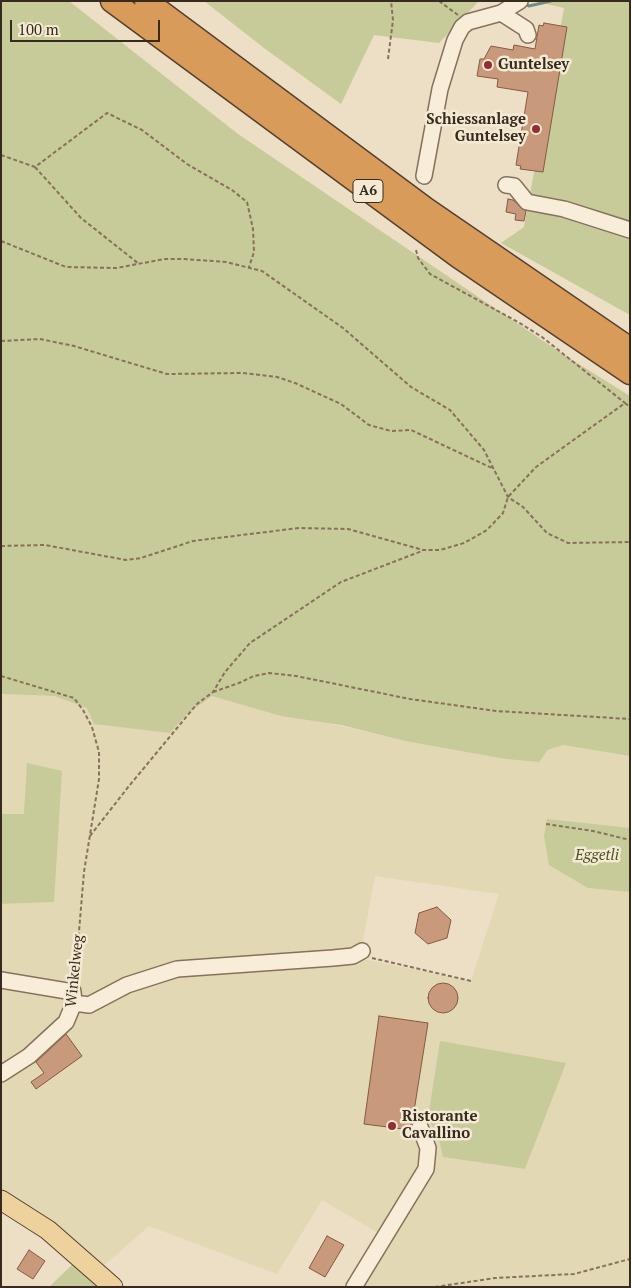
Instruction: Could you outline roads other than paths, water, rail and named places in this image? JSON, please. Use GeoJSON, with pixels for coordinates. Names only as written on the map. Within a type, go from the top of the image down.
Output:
{"type":"FeatureCollection","features":[{"type":"Feature","properties":{"kind":"highway","name":"A6"},"geometry":{"type":"LineString","coordinates":[[112,1],[458,257],[630,373]]}},
{"type":"Feature","properties":{"kind":"highway","name":"A6"},"geometry":{"type":"LineString","coordinates":[[146,1],[426,209],[630,349]]}},
{"type":"Feature","properties":{"kind":"main road"},"geometry":{"type":"LineString","coordinates":[[1,1200],[48,1230],[112,1287]]}},
{"type":"Feature","properties":{"kind":"street"},"geometry":{"type":"LineString","coordinates":[[424,176],[442,82],[455,40],[462,26],[468,22],[501,13],[518,3]]}},
{"type":"Feature","properties":{"kind":"street"},"geometry":{"type":"LineString","coordinates":[[501,13],[526,29],[528,36]]}},
{"type":"Feature","properties":{"kind":"street"},"geometry":{"type":"LineString","coordinates":[[506,185],[514,186],[527,202],[564,209],[630,230]]}},
{"type":"Feature","properties":{"kind":"street"},"geometry":{"type":"LineString","coordinates":[[1,980],[73,997],[89,1006],[127,984],[177,969],[333,958],[353,956],[362,951]]}},
{"type":"Feature","properties":{"kind":"street","name":"Winkelweg"},"geometry":{"type":"LineString","coordinates":[[1,1074],[29,1056],[66,1022],[73,997]]}},
{"type":"Feature","properties":{"kind":"street"},"geometry":{"type":"LineString","coordinates":[[354,1287],[426,1169],[428,1148],[420,1127]]}},
{"type":"Feature","properties":{"kind":"waterway"},"geometry":{"type":"LineString","coordinates":[[524,3],[529,6],[551,1]]}},
{"type":"Feature","properties":{"kind":"place","name":"Guntelsey"},"geometry":{"type":"Point","coordinates":[488,65]}},
{"type":"Feature","properties":{"kind":"place","name":"Schiessanlage Guntelsey"},"geometry":{"type":"Point","coordinates":[536,129]}},
{"type":"Feature","properties":{"kind":"place","name":"Ristorante Cavallino"},"geometry":{"type":"Point","coordinates":[392,1126]}},
{"type":"Feature","properties":{"kind":"park label","name":"Eggetli"},"geometry":{"type":"Point","coordinates":[597,856]}}]}
